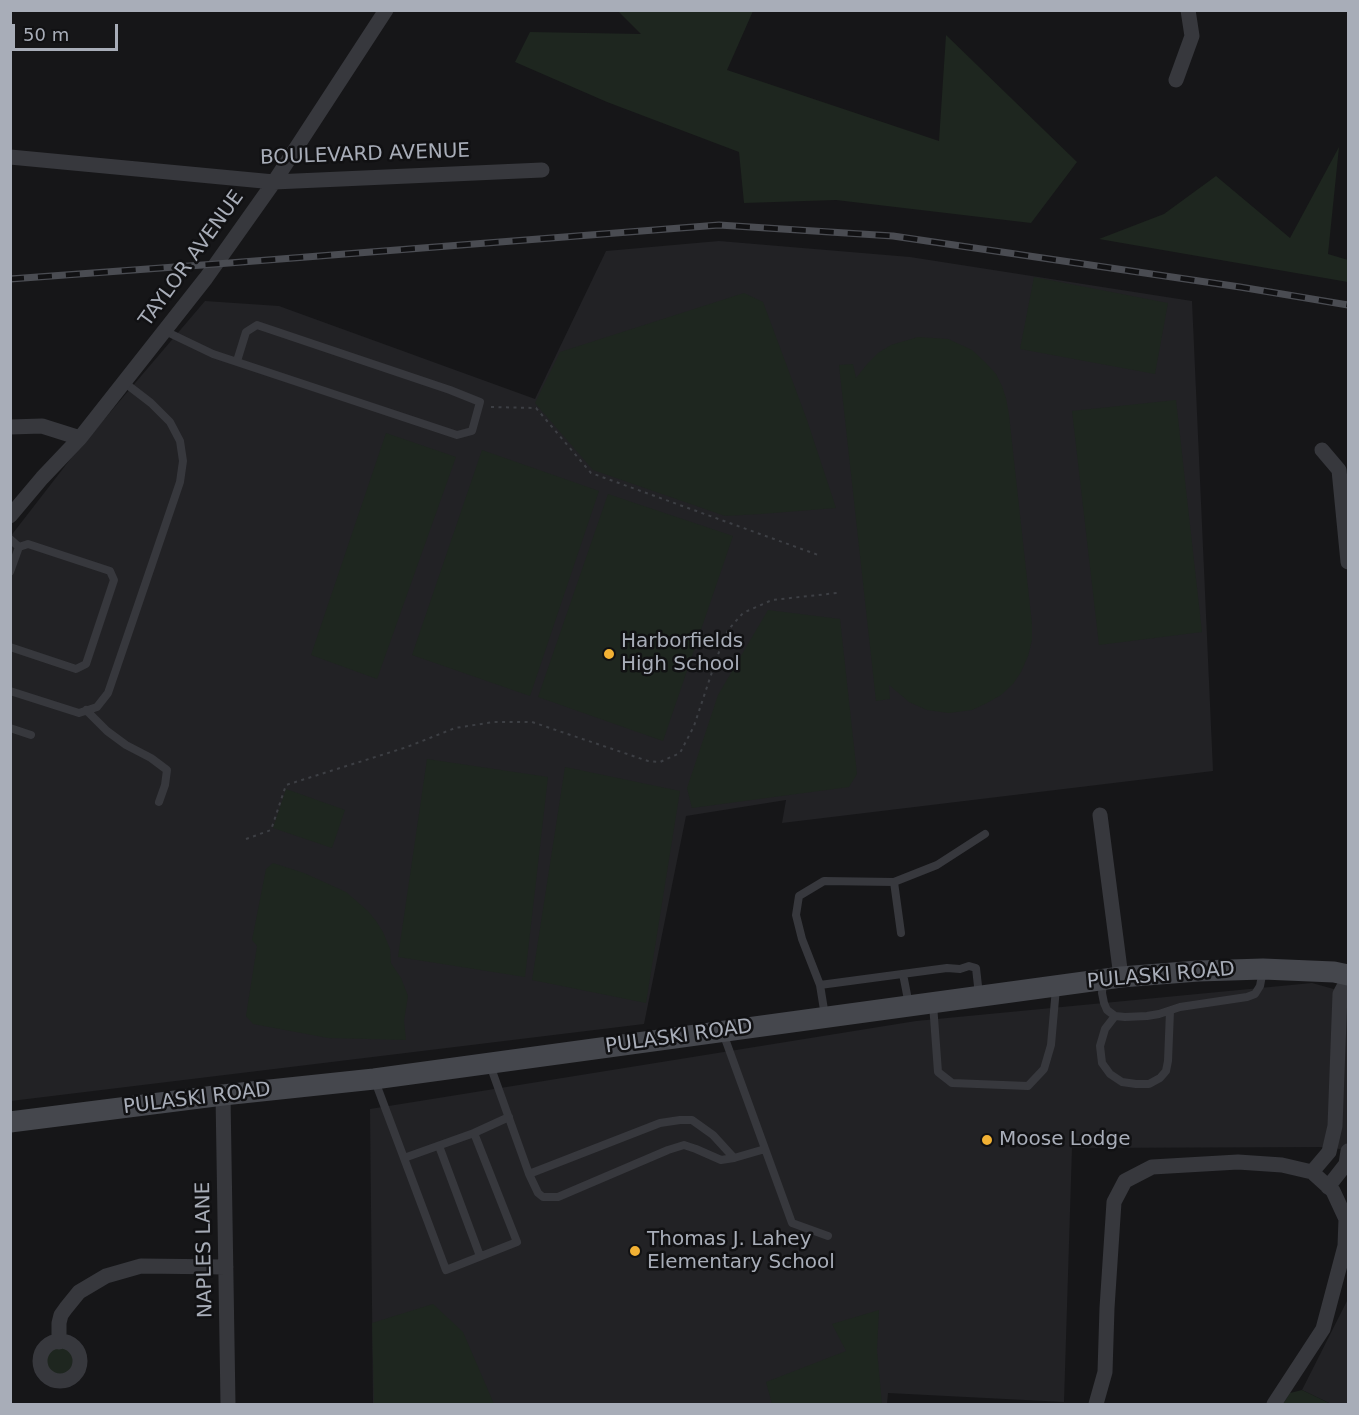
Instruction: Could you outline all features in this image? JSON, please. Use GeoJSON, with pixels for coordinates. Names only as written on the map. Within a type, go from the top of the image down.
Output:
{"type":"FeatureCollection","features":[{"type":"Feature","properties":{"kind":"main road","name":"PULASKI ROAD"},"geometry":{"type":"LineString","coordinates":[[10,1122],[374,1079],[1112,978],[1198,971],[1263,969],[1334,972],[1348,977]]}},
{"type":"Feature","properties":{"kind":"street","name":"TAYLOR AVENUE"},"geometry":{"type":"LineString","coordinates":[[10,516],[80,438],[207,278],[274,182],[386,10]]}},
{"type":"Feature","properties":{"kind":"street"},"geometry":{"type":"LineString","coordinates":[[1176,80],[1192,36],[1188,10]]}},
{"type":"Feature","properties":{"kind":"street","name":"BOULEVARD AVENUE"},"geometry":{"type":"LineString","coordinates":[[10,157],[274,182],[542,170]]}},
{"type":"Feature","properties":{"kind":"street"},"geometry":{"type":"LineString","coordinates":[[10,427],[42,426],[80,438]]}},
{"type":"Feature","properties":{"kind":"street"},"geometry":{"type":"LineString","coordinates":[[1322,450],[1339,470],[1348,562]]}},
{"type":"Feature","properties":{"kind":"street"},"geometry":{"type":"LineString","coordinates":[[1100,815],[1112,978]]}},
{"type":"Feature","properties":{"kind":"street"},"geometry":{"type":"LineString","coordinates":[[1312,1172],[1329,1152],[1335,1126],[1340,994],[1348,977]]}},
{"type":"Feature","properties":{"kind":"street","name":"NAPLES LANE"},"geometry":{"type":"LineString","coordinates":[[224,1095],[228,1404]]}},
{"type":"Feature","properties":{"kind":"street"},"geometry":{"type":"LineString","coordinates":[[1328,1187],[1346,1164],[1348,1151]]}},
{"type":"Feature","properties":{"kind":"street"},"geometry":{"type":"LineString","coordinates":[[1096,1404],[1105,1371],[1114,1202],[1125,1181],[1152,1167],[1238,1162],[1282,1165],[1312,1172],[1333,1191],[1346,1219],[1346,1246],[1323,1329],[1274,1404]]}},
{"type":"Feature","properties":{"kind":"street"},"geometry":{"type":"LineString","coordinates":[[59,1342],[61,1315],[79,1292],[106,1276],[141,1266],[226,1267]]}},
{"type":"Feature","properties":{"kind":"lane"},"geometry":{"type":"LineString","coordinates":[[165,331],[213,354],[457,435],[472,431],[480,402],[257,325],[246,332],[237,361]]}},
{"type":"Feature","properties":{"kind":"lane"},"geometry":{"type":"LineString","coordinates":[[10,691],[79,713],[97,706],[108,693],[180,482],[183,461],[180,441],[170,422],[151,403],[125,383]]}},
{"type":"Feature","properties":{"kind":"lane"},"geometry":{"type":"LineString","coordinates":[[10,539],[19,547]]}},
{"type":"Feature","properties":{"kind":"lane"},"geometry":{"type":"LineString","coordinates":[[10,647],[76,669],[86,664],[114,580],[110,571],[28,544],[19,547]]}},
{"type":"Feature","properties":{"kind":"lane"},"geometry":{"type":"LineString","coordinates":[[10,572],[19,547]]}},
{"type":"Feature","properties":{"kind":"lane"},"geometry":{"type":"LineString","coordinates":[[86,710],[126,746],[151,758],[167,770],[159,802]]}},
{"type":"Feature","properties":{"kind":"lane"},"geometry":{"type":"LineString","coordinates":[[10,728],[31,735]]}},
{"type":"Feature","properties":{"kind":"lane"},"geometry":{"type":"LineString","coordinates":[[825,1017],[820,985],[802,939],[796,915],[799,896],[824,881],[894,882],[937,866],[985,834]]}},
{"type":"Feature","properties":{"kind":"lane"},"geometry":{"type":"LineString","coordinates":[[894,882],[901,933]]}},
{"type":"Feature","properties":{"kind":"lane"},"geometry":{"type":"LineString","coordinates":[[820,985],[947,968],[960,969],[969,966],[976,968],[979,996]]}},
{"type":"Feature","properties":{"kind":"lane"},"geometry":{"type":"LineString","coordinates":[[1112,978],[1102,993],[1107,1010],[1115,1016],[1147,1016],[1180,1007],[1255,994],[1260,986],[1263,969]]}},
{"type":"Feature","properties":{"kind":"lane"},"geometry":{"type":"LineString","coordinates":[[903,974],[909,1006]]}},
{"type":"Feature","properties":{"kind":"lane"},"geometry":{"type":"LineString","coordinates":[[933,1003],[938,1072],[952,1083],[1028,1086],[1044,1069],[1051,1045],[1056,986]]}},
{"type":"Feature","properties":{"kind":"lane"},"geometry":{"type":"LineString","coordinates":[[1115,1016],[1105,1029],[1101,1046],[1102,1062],[1110,1074],[1122,1082],[1149,1084],[1160,1078],[1166,1071],[1170,1011]]}},
{"type":"Feature","properties":{"kind":"lane"},"geometry":{"type":"LineString","coordinates":[[723,1031],[792,1223],[828,1236]]}},
{"type":"Feature","properties":{"kind":"lane"},"geometry":{"type":"LineString","coordinates":[[490,1063],[529,1174],[538,1193],[543,1197],[558,1197],[684,1145],[721,1160],[765,1149]]}},
{"type":"Feature","properties":{"kind":"lane"},"geometry":{"type":"LineString","coordinates":[[374,1079],[446,1270],[517,1242],[474,1133]]}},
{"type":"Feature","properties":{"kind":"lane"},"geometry":{"type":"LineString","coordinates":[[404,1158],[474,1133],[509,1117]]}},
{"type":"Feature","properties":{"kind":"lane"},"geometry":{"type":"LineString","coordinates":[[529,1174],[660,1123],[680,1120],[692,1120],[713,1135],[734,1158]]}},
{"type":"Feature","properties":{"kind":"lane"},"geometry":{"type":"LineString","coordinates":[[439,1146],[480,1256]]}},
{"type":"Feature","properties":{"kind":"path"},"geometry":{"type":"LineString","coordinates":[[490,407],[536,408],[591,473],[821,556]]}},
{"type":"Feature","properties":{"kind":"path"},"geometry":{"type":"LineString","coordinates":[[246,839],[271,830],[286,785],[407,747],[455,728],[494,722],[532,722],[648,761],[660,762],[680,753],[694,726],[728,630],[744,614],[772,600],[837,593]]}},
{"type":"Feature","properties":{"kind":"shaded area"},"geometry":{"type":"Polygon","coordinates":[[[618,11],[753,11],[727,70],[939,141],[946,35],[1077,162],[1031,223],[836,200],[744,203],[739,152],[607,102],[515,62],[530,32],[641,34],[618,11]]]}},
{"type":"Feature","properties":{"kind":"shaded area"},"geometry":{"type":"Polygon","coordinates":[[[1339,147],[1328,254],[1348,260],[1348,282],[1099,239],[1164,214],[1216,176],[1290,238],[1339,147]]]}},
{"type":"Feature","properties":{"kind":"shaded area","name":"Harborfields High School"},"geometry":{"type":"Polygon","coordinates":[[[719,241],[910,257],[1192,301],[1213,771],[782,823],[786,800],[686,816],[644,1024],[11,1101],[10,537],[72,457],[205,301],[279,306],[535,399],[606,251],[719,241]]]}},
{"type":"Feature","properties":{"kind":"shaded area"},"geometry":{"type":"Polygon","coordinates":[[[1034,277],[1168,303],[1155,374],[1020,349],[1034,277]]]}},
{"type":"Feature","properties":{"kind":"shaded area"},"geometry":{"type":"Polygon","coordinates":[[[744,293],[763,302],[807,420],[836,508],[725,516],[593,470],[535,403],[560,352],[744,293]]]}},
{"type":"Feature","properties":{"kind":"shaded area"},"geometry":{"type":"Polygon","coordinates":[[[918,337],[948,339],[972,350],[996,374],[1002,386],[1009,415],[1032,624],[1032,640],[1028,656],[1013,684],[1001,695],[972,710],[949,713],[927,710],[909,702],[889,685],[890,699],[876,701],[839,365],[853,364],[856,378],[878,353],[891,345],[918,337]]]}},
{"type":"Feature","properties":{"kind":"shaded area"},"geometry":{"type":"Polygon","coordinates":[[[1176,400],[1202,632],[1099,645],[1072,411],[1176,400]]]}},
{"type":"Feature","properties":{"kind":"shaded area"},"geometry":{"type":"Polygon","coordinates":[[[386,433],[456,457],[377,679],[311,655],[386,433]]]}},
{"type":"Feature","properties":{"kind":"shaded area"},"geometry":{"type":"Polygon","coordinates":[[[482,450],[599,491],[530,696],[412,655],[482,450]]]}},
{"type":"Feature","properties":{"kind":"shaded area"},"geometry":{"type":"Polygon","coordinates":[[[608,494],[733,536],[663,741],[538,697],[608,494]]]}},
{"type":"Feature","properties":{"kind":"shaded area"},"geometry":{"type":"Polygon","coordinates":[[[768,610],[840,619],[857,774],[849,787],[692,808],[687,788],[718,695],[768,610]]]}},
{"type":"Feature","properties":{"kind":"shaded area"},"geometry":{"type":"Polygon","coordinates":[[[427,759],[548,777],[525,977],[398,957],[427,759]]]}},
{"type":"Feature","properties":{"kind":"shaded area"},"geometry":{"type":"Polygon","coordinates":[[[565,767],[680,791],[646,1003],[532,980],[565,767]]]}},
{"type":"Feature","properties":{"kind":"shaded area"},"geometry":{"type":"Polygon","coordinates":[[[286,789],[345,810],[332,848],[273,828],[286,789]]]}},
{"type":"Feature","properties":{"kind":"shaded area"},"geometry":{"type":"Polygon","coordinates":[[[273,863],[304,873],[346,892],[376,921],[390,949],[391,963],[401,978],[408,996],[404,1021],[406,1040],[328,1038],[253,1024],[246,1016],[257,946],[252,940],[266,869],[273,863]]]}},
{"type":"Feature","properties":{"kind":"shaded area","name":"Thomas J. Lahey Elementary School"},"geometry":{"type":"Polygon","coordinates":[[[1312,983],[1348,993],[1348,1151],[1331,1147],[1072,1148],[1064,1402],[888,1393],[887,1404],[373,1404],[370,1109],[916,1021],[1312,983]]]}},
{"type":"Feature","properties":{"kind":"shaded area"},"geometry":{"type":"Polygon","coordinates":[[[1348,1299],[1348,1404],[1331,1404],[1302,1390],[1348,1299]]]}},
{"type":"Feature","properties":{"kind":"shaded area"},"geometry":{"type":"Polygon","coordinates":[[[433,1304],[463,1332],[494,1404],[374,1404],[372,1323],[433,1304]]]}},
{"type":"Feature","properties":{"kind":"shaded area"},"geometry":{"type":"Polygon","coordinates":[[[879,1310],[877,1350],[882,1404],[772,1404],[766,1382],[846,1351],[832,1324],[879,1310]]]}},
{"type":"Feature","properties":{"kind":"shaded area"},"geometry":{"type":"Polygon","coordinates":[[[60,1345],[72,1349],[76,1361],[72,1373],[60,1377],[48,1373],[44,1361],[48,1349],[60,1345]]]}},
{"type":"Feature","properties":{"kind":"shaded area"},"geometry":{"type":"Polygon","coordinates":[[[1302,1390],[1331,1404],[1283,1404],[1290,1393],[1302,1390]]]}},
{"type":"Feature","properties":{"kind":"railway"},"geometry":{"type":"LineString","coordinates":[[10,279],[719,225],[893,236],[1348,305]]}},
{"type":"Feature","properties":{"kind":"place","name":"Harborfields High School"},"geometry":{"type":"Point","coordinates":[609,654]}},
{"type":"Feature","properties":{"kind":"place","name":"Moose Lodge"},"geometry":{"type":"Point","coordinates":[987,1140]}},
{"type":"Feature","properties":{"kind":"place","name":"Thomas J. Lahey Elementary School"},"geometry":{"type":"Point","coordinates":[635,1251]}}]}
